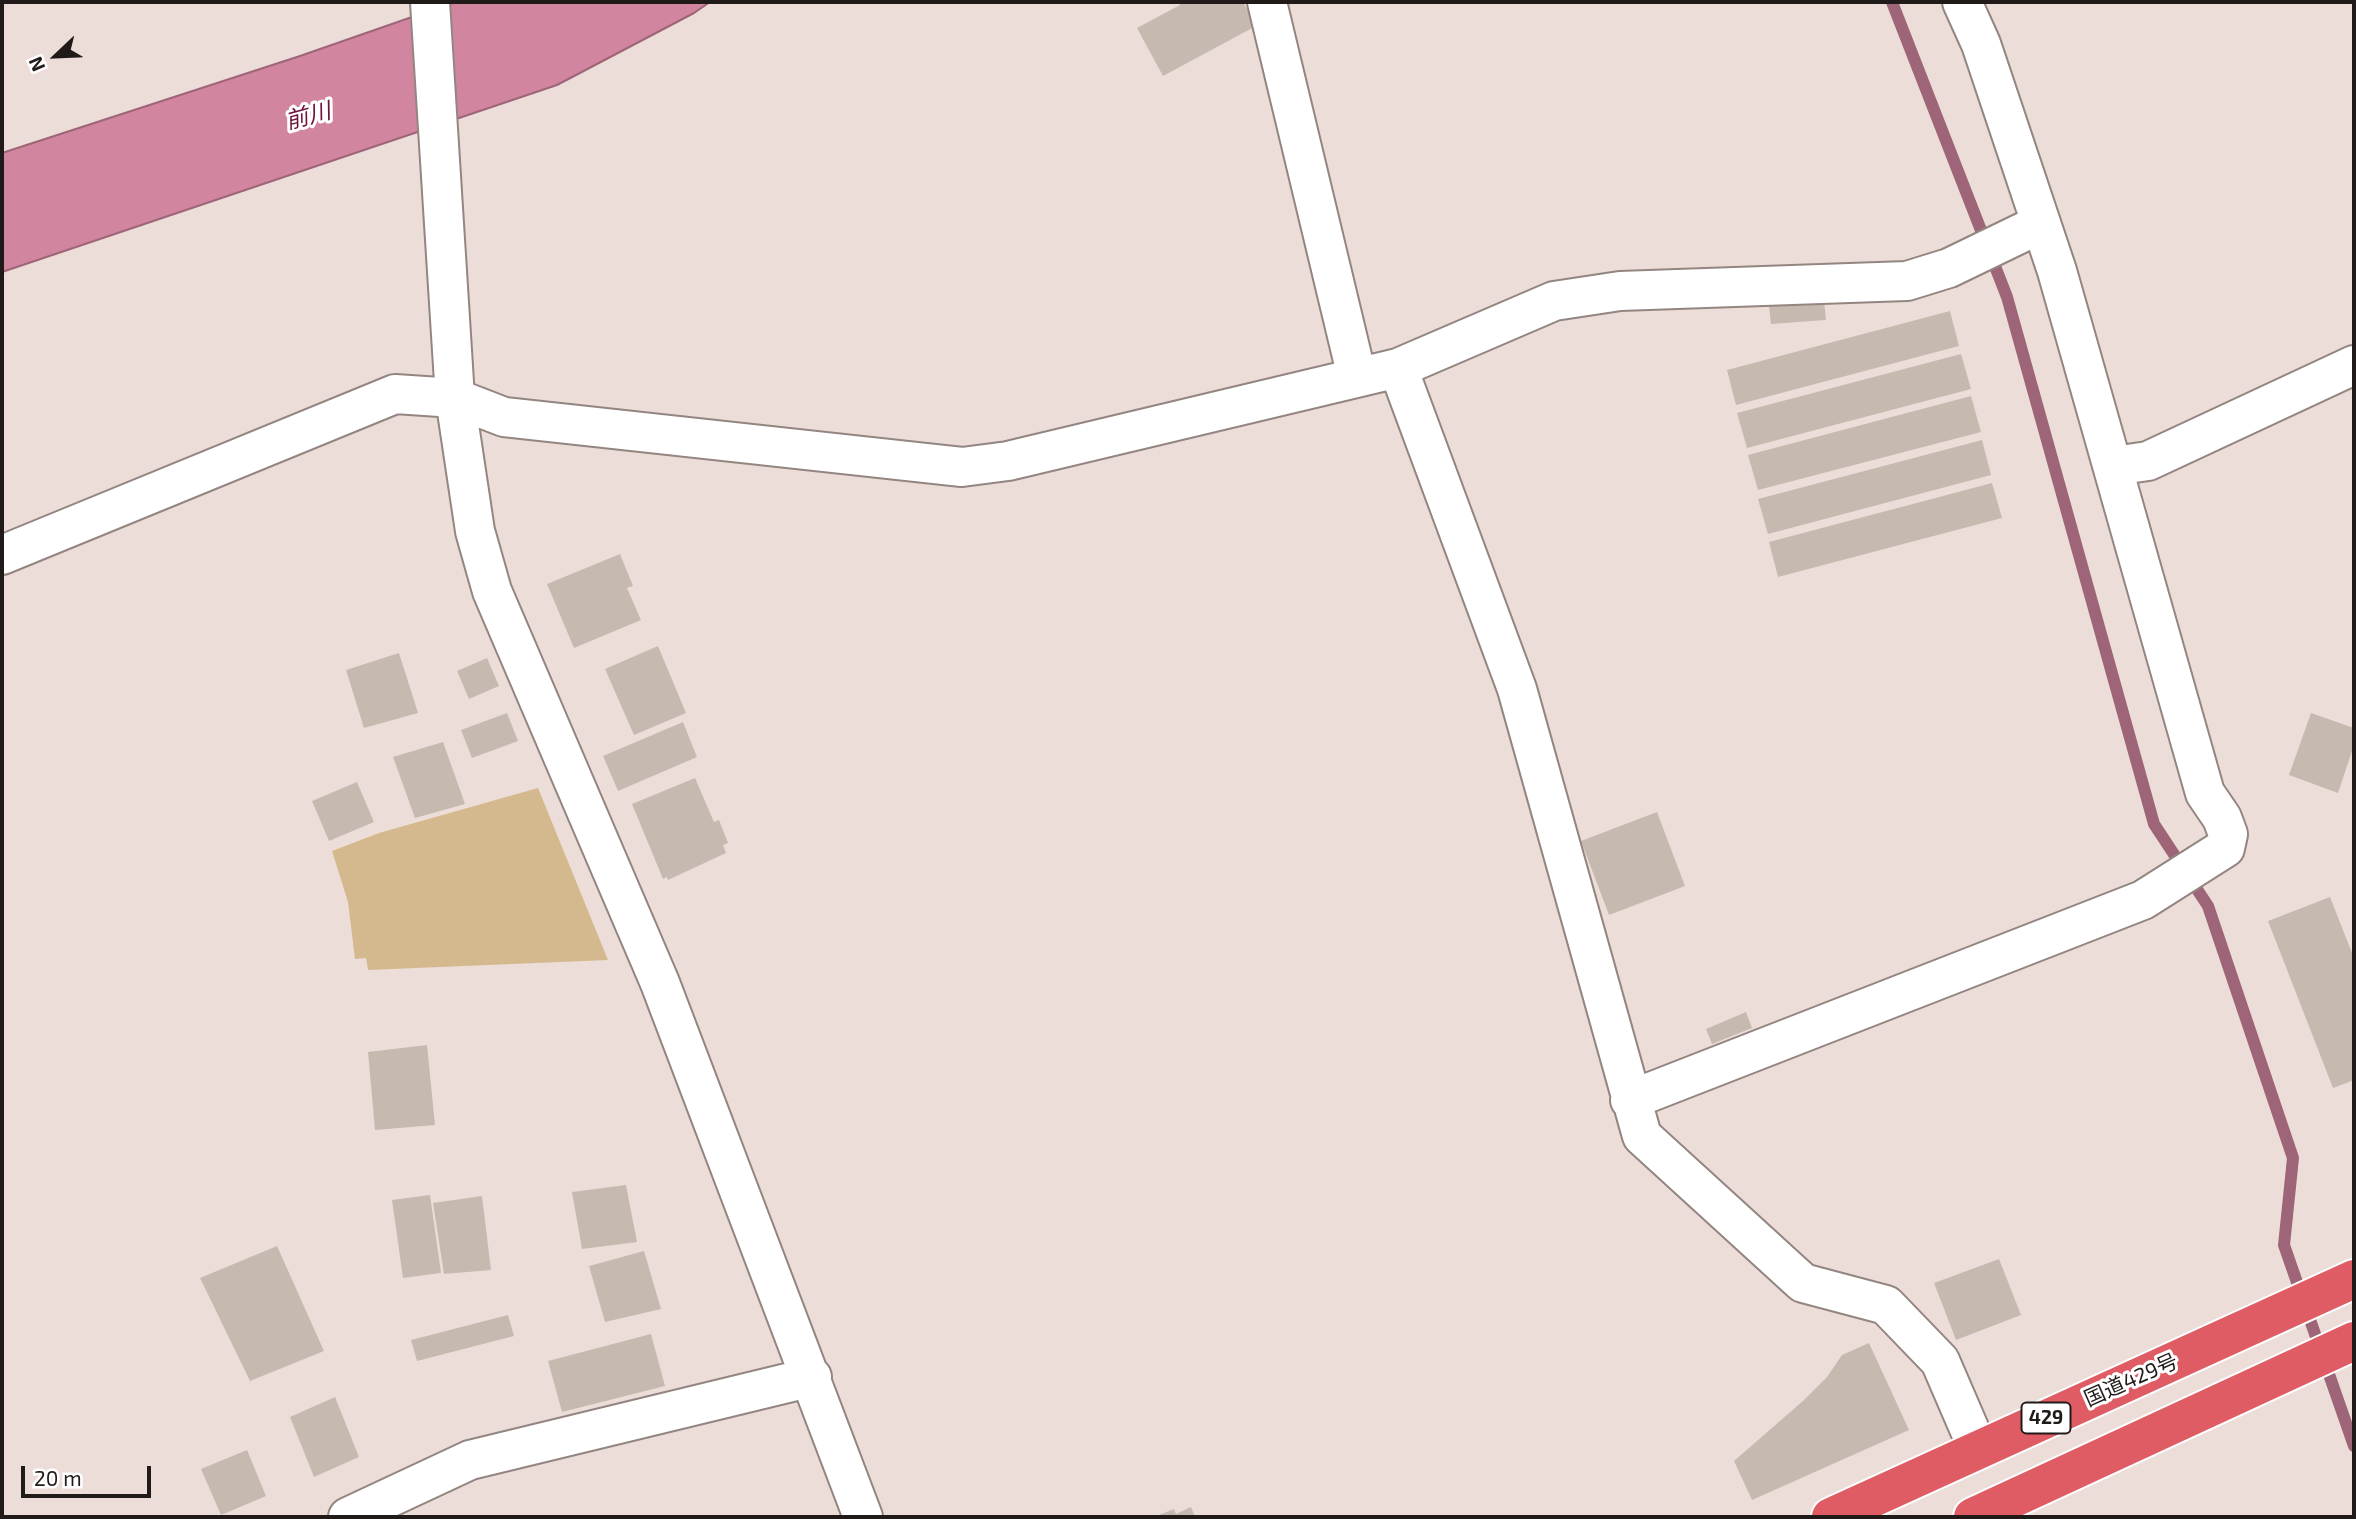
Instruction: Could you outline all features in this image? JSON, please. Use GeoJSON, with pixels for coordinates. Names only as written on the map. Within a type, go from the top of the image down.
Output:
{"type":"FeatureCollection","features":[{"type":"Feature","properties":{"kind":"highway","name":"国道429号"},"geometry":{"type":"LineString","coordinates":[[1831,1517],[2354,1279]]}},
{"type":"Feature","properties":{"kind":"highway"},"geometry":{"type":"LineString","coordinates":[[1973,1517],[2354,1341]]}},
{"type":"Feature","properties":{"kind":"street"},"geometry":{"type":"LineString","coordinates":[[430,2],[454,398],[475,530],[492,591],[660,984],[812,1377],[863,1517]]}},
{"type":"Feature","properties":{"kind":"street"},"geometry":{"type":"LineString","coordinates":[[1267,2],[1357,377]]}},
{"type":"Feature","properties":{"kind":"street"},"geometry":{"type":"LineString","coordinates":[[1630,1100],[2143,900],[2225,848],[2228,834],[2222,818],[2205,793],[2057,271],[2032,228],[1981,44],[1962,2]]}},
{"type":"Feature","properties":{"kind":"street"},"geometry":{"type":"LineString","coordinates":[[2,555],[394,394],[454,398],[505,417],[962,467],[1009,461],[1398,368],[1554,301],[1589,293],[1907,281],[1949,268],[2032,228]]}},
{"type":"Feature","properties":{"kind":"street"},"geometry":{"type":"LineString","coordinates":[[2114,466],[2148,461],[2354,365]]}},
{"type":"Feature","properties":{"kind":"street"},"geometry":{"type":"LineString","coordinates":[[1398,368],[1517,690],[1642,1136],[1803,1283],[1886,1304],[1940,1361],[1978,1449]]}},
{"type":"Feature","properties":{"kind":"street"},"geometry":{"type":"LineString","coordinates":[[348,1517],[470,1460],[812,1377]]}},
{"type":"Feature","properties":{"kind":"shaded area"},"geometry":{"type":"Polygon","coordinates":[[[538,788],[608,960],[368,970],[366,958],[355,959],[348,902],[332,851],[379,833],[538,788]]]}},
{"type":"Feature","properties":{"kind":"water","name":"前川"},"geometry":{"type":"Polygon","coordinates":[[[455,2],[710,2],[557,85],[2,272],[2,153],[300,56],[455,2]]]}},
{"type":"Feature","properties":{"kind":"building"},"geometry":{"type":"Polygon","coordinates":[[[1178,2],[1243,2],[1256,26],[1163,76],[1137,28],[1180,5],[1178,2]]]}},
{"type":"Feature","properties":{"kind":"building"},"geometry":{"type":"Polygon","coordinates":[[[1824,301],[1826,320],[1771,324],[1769,306],[1824,301]]]}},
{"type":"Feature","properties":{"kind":"building"},"geometry":{"type":"Polygon","coordinates":[[[1950,311],[1959,346],[1736,405],[1727,370],[1950,311]]]}},
{"type":"Feature","properties":{"kind":"building"},"geometry":{"type":"Polygon","coordinates":[[[1961,354],[1971,389],[1747,448],[1737,413],[1961,354]]]}},
{"type":"Feature","properties":{"kind":"building"},"geometry":{"type":"Polygon","coordinates":[[[1971,396],[1981,432],[1758,490],[1748,455],[1971,396]]]}},
{"type":"Feature","properties":{"kind":"building"},"geometry":{"type":"Polygon","coordinates":[[[1982,440],[1991,475],[1768,534],[1758,499],[1982,440]]]}},
{"type":"Feature","properties":{"kind":"building"},"geometry":{"type":"Polygon","coordinates":[[[1992,483],[2002,518],[1778,577],[1769,542],[1992,483]]]}},
{"type":"Feature","properties":{"kind":"building"},"geometry":{"type":"Polygon","coordinates":[[[620,554],[633,586],[627,588],[641,620],[574,648],[547,584],[620,554]]]}},
{"type":"Feature","properties":{"kind":"building"},"geometry":{"type":"Polygon","coordinates":[[[658,646],[686,713],[634,735],[605,669],[658,646]]]}},
{"type":"Feature","properties":{"kind":"building"},"geometry":{"type":"Polygon","coordinates":[[[399,653],[418,713],[364,728],[346,670],[399,653]]]}},
{"type":"Feature","properties":{"kind":"building"},"geometry":{"type":"Polygon","coordinates":[[[487,658],[499,686],[469,699],[457,671],[487,658]]]}},
{"type":"Feature","properties":{"kind":"building"},"geometry":{"type":"Polygon","coordinates":[[[507,713],[518,741],[472,758],[461,730],[507,713]]]}},
{"type":"Feature","properties":{"kind":"building"},"geometry":{"type":"Polygon","coordinates":[[[2311,713],[2354,728],[2354,745],[2338,793],[2289,775],[2311,713]]]}},
{"type":"Feature","properties":{"kind":"building"},"geometry":{"type":"Polygon","coordinates":[[[683,722],[697,757],[618,791],[603,756],[683,722]]]}},
{"type":"Feature","properties":{"kind":"building"},"geometry":{"type":"Polygon","coordinates":[[[443,742],[465,804],[415,818],[393,757],[443,742]]]}},
{"type":"Feature","properties":{"kind":"building"},"geometry":{"type":"Polygon","coordinates":[[[695,778],[714,822],[719,820],[728,843],[723,845],[726,853],[668,880],[667,877],[663,879],[632,804],[695,778]]]}},
{"type":"Feature","properties":{"kind":"building"},"geometry":{"type":"Polygon","coordinates":[[[357,782],[374,822],[329,841],[312,801],[357,782]]]}},
{"type":"Feature","properties":{"kind":"building"},"geometry":{"type":"Polygon","coordinates":[[[1657,812],[1685,886],[1609,915],[1581,841],[1657,812]]]}},
{"type":"Feature","properties":{"kind":"building"},"geometry":{"type":"Polygon","coordinates":[[[2330,897],[2354,958],[2354,1080],[2333,1088],[2268,921],[2330,897]]]}},
{"type":"Feature","properties":{"kind":"building"},"geometry":{"type":"Polygon","coordinates":[[[1746,1012],[1752,1028],[1712,1044],[1706,1029],[1746,1012]]]}},
{"type":"Feature","properties":{"kind":"building"},"geometry":{"type":"Polygon","coordinates":[[[427,1045],[435,1125],[375,1130],[368,1052],[427,1045]]]}},
{"type":"Feature","properties":{"kind":"building"},"geometry":{"type":"Polygon","coordinates":[[[626,1185],[637,1242],[582,1249],[572,1192],[626,1185]]]}},
{"type":"Feature","properties":{"kind":"building"},"geometry":{"type":"Polygon","coordinates":[[[430,1195],[441,1273],[403,1278],[392,1200],[430,1195]]]}},
{"type":"Feature","properties":{"kind":"building"},"geometry":{"type":"Polygon","coordinates":[[[482,1196],[491,1270],[444,1274],[433,1203],[482,1196]]]}},
{"type":"Feature","properties":{"kind":"building"},"geometry":{"type":"Polygon","coordinates":[[[277,1246],[324,1351],[250,1381],[200,1278],[277,1246]]]}},
{"type":"Feature","properties":{"kind":"building"},"geometry":{"type":"Polygon","coordinates":[[[644,1251],[661,1309],[605,1322],[589,1266],[644,1251]]]}},
{"type":"Feature","properties":{"kind":"building"},"geometry":{"type":"Polygon","coordinates":[[[1999,1259],[2021,1315],[1956,1340],[1934,1283],[1999,1259]]]}},
{"type":"Feature","properties":{"kind":"building"},"geometry":{"type":"Polygon","coordinates":[[[508,1315],[514,1336],[417,1361],[411,1340],[508,1315]]]}},
{"type":"Feature","properties":{"kind":"building"},"geometry":{"type":"Polygon","coordinates":[[[651,1334],[665,1386],[562,1412],[548,1361],[651,1334]]]}},
{"type":"Feature","properties":{"kind":"building"},"geometry":{"type":"Polygon","coordinates":[[[1869,1343],[1909,1430],[1752,1500],[1734,1461],[1804,1400],[1827,1377],[1842,1355],[1869,1343]]]}},
{"type":"Feature","properties":{"kind":"building"},"geometry":{"type":"Polygon","coordinates":[[[335,1397],[359,1457],[314,1477],[290,1417],[335,1397]]]}},
{"type":"Feature","properties":{"kind":"building"},"geometry":{"type":"Polygon","coordinates":[[[247,1450],[266,1496],[221,1515],[201,1469],[247,1450]]]}},
{"type":"Feature","properties":{"kind":"building"},"geometry":{"type":"Polygon","coordinates":[[[1191,1507],[1195,1517],[1154,1517],[1174,1509],[1176,1514],[1191,1507]]]}},
{"type":"Feature","properties":{"kind":"waterway"},"geometry":{"type":"LineString","coordinates":[[1892,2],[2007,297],[2154,824],[2208,906],[2293,1158],[2284,1245],[2354,1446]]}}]}
